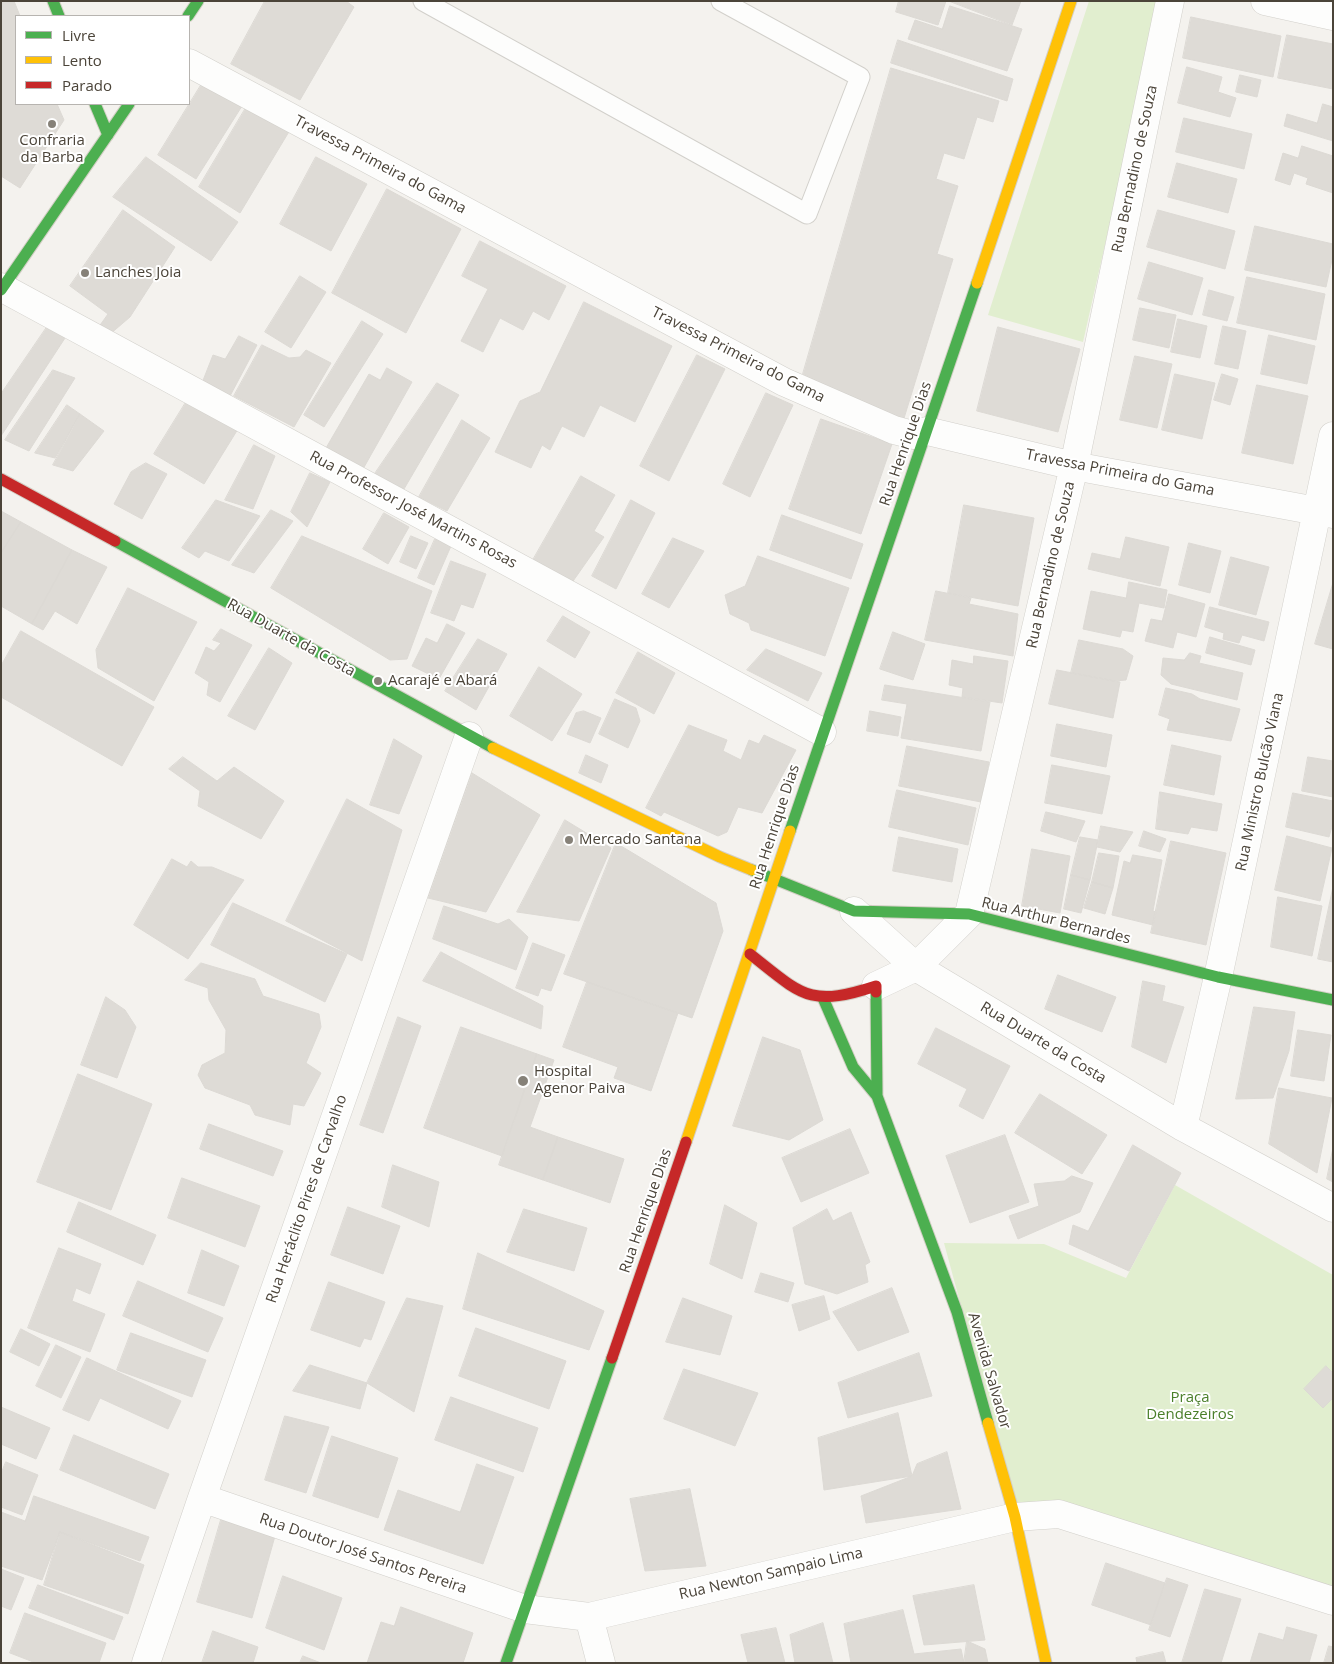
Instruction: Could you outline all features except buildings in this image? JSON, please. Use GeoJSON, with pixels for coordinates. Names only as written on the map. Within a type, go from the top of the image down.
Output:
{"type":"FeatureCollection","features":[{"type":"Feature","properties":{"kind":"street"},"geometry":{"type":"LineString","coordinates":[[53,1],[59,15]]}},
{"type":"Feature","properties":{"kind":"street"},"geometry":{"type":"LineString","coordinates":[[189,15],[198,1]]}},
{"type":"Feature","properties":{"kind":"street","name":"Rua Henrique Dias"},"geometry":{"type":"LineString","coordinates":[[506,1663],[750,954],[822,732],[927,431],[1071,1]]}},
{"type":"Feature","properties":{"kind":"street","name":"Rua Bernadino de Souza"},"geometry":{"type":"LineString","coordinates":[[970,914],[1074,466],[1170,1]]}},
{"type":"Feature","properties":{"kind":"street"},"geometry":{"type":"LineString","coordinates":[[1265,1],[1333,16]]}},
{"type":"Feature","properties":{"kind":"street","name":"Travessa Primeira do Gama"},"geometry":{"type":"LineString","coordinates":[[190,64],[784,382],[894,430],[913,434],[927,431],[1074,466],[1325,512]]}},
{"type":"Feature","properties":{"kind":"street"},"geometry":{"type":"LineString","coordinates":[[95,105],[108,134]]}},
{"type":"Feature","properties":{"kind":"street"},"geometry":{"type":"LineString","coordinates":[[2,288],[128,105]]}},
{"type":"Feature","properties":{"kind":"street","name":"Rua Professor José Martins Rosas"},"geometry":{"type":"LineString","coordinates":[[2,288],[822,732]]}},
{"type":"Feature","properties":{"kind":"street","name":"Rua Ministro Bulcão Viana"},"geometry":{"type":"LineString","coordinates":[[1183,1127],[1325,512],[1333,436]]}},
{"type":"Feature","properties":{"kind":"street","name":"Rua Duarte da Costa"},"geometry":{"type":"LineString","coordinates":[[1,479],[469,736],[720,857],[774,879]]}},
{"type":"Feature","properties":{"kind":"street","name":"Rua Heráclito Pires de Carvalho"},"geometry":{"type":"LineString","coordinates":[[146,1663],[469,736]]}},
{"type":"Feature","properties":{"kind":"street","name":"Rua Arthur Bernardes"},"geometry":{"type":"LineString","coordinates":[[774,879],[854,911],[970,914],[1218,977],[1333,1000]]}},
{"type":"Feature","properties":{"kind":"street"},"geometry":{"type":"LineString","coordinates":[[854,911],[916,967]]}},
{"type":"Feature","properties":{"kind":"street"},"geometry":{"type":"LineString","coordinates":[[750,954],[800,991],[823,998],[851,994],[876,986],[916,967],[970,914]]}},
{"type":"Feature","properties":{"kind":"street","name":"Rua Duarte da Costa"},"geometry":{"type":"LineString","coordinates":[[916,967],[1183,1127],[1333,1208]]}},
{"type":"Feature","properties":{"kind":"street","name":"Avenida Salvador"},"geometry":{"type":"LineString","coordinates":[[876,986],[877,1096]]}},
{"type":"Feature","properties":{"kind":"street","name":"Avenida Salvador"},"geometry":{"type":"LineString","coordinates":[[823,998],[853,1067],[877,1096],[957,1312],[1015,1517],[1046,1663]]}},
{"type":"Feature","properties":{"kind":"street","name":"Rua Doutor José Santos Pereira"},"geometry":{"type":"LineString","coordinates":[[202,1498],[525,1609]]}},
{"type":"Feature","properties":{"kind":"street"},"geometry":{"type":"LineString","coordinates":[[1015,1517],[1059,1514],[1333,1601]]}},
{"type":"Feature","properties":{"kind":"street","name":"Rua Newton Sampaio Lima"},"geometry":{"type":"LineString","coordinates":[[525,1609],[589,1617],[1015,1517]]}},
{"type":"Feature","properties":{"kind":"street"},"geometry":{"type":"LineString","coordinates":[[589,1617],[601,1663]]}},
{"type":"Feature","properties":{"kind":"lane"},"geometry":{"type":"LineString","coordinates":[[422,1],[807,214],[860,77],[721,1]]}},
{"type":"Feature","properties":{"kind":"green space"},"geometry":{"type":"Polygon","coordinates":[[[1089,1],[1160,1],[1083,342],[988,315],[1089,1]]]}},
{"type":"Feature","properties":{"kind":"green space","name":"Praça Dendezeiros"},"geometry":{"type":"Polygon","coordinates":[[[1175,1185],[1333,1275],[1333,1600],[1014,1501],[944,1243],[1044,1244],[1126,1278],[1175,1185]]]}},
{"type":"Feature","properties":{"kind":"traffic: fast"},"geometry":{"type":"LineString","coordinates":[[53,1],[59,15]]}},
{"type":"Feature","properties":{"kind":"traffic: fast"},"geometry":{"type":"LineString","coordinates":[[189,15],[198,1]]}},
{"type":"Feature","properties":{"kind":"traffic: fast"},"geometry":{"type":"LineString","coordinates":[[95,105],[108,135]]}},
{"type":"Feature","properties":{"kind":"traffic: fast"},"geometry":{"type":"LineString","coordinates":[[1,290],[128,105]]}},
{"type":"Feature","properties":{"kind":"traffic: fast"},"geometry":{"type":"LineString","coordinates":[[790,831],[977,283]]}},
{"type":"Feature","properties":{"kind":"traffic: fast"},"geometry":{"type":"LineString","coordinates":[[115,541],[493,748]]}},
{"type":"Feature","properties":{"kind":"traffic: fast"},"geometry":{"type":"LineString","coordinates":[[752,870],[854,911],[969,914],[1218,977],[1333,1000]]}},
{"type":"Feature","properties":{"kind":"traffic: fast"},"geometry":{"type":"LineString","coordinates":[[876,992],[877,1096]]}},
{"type":"Feature","properties":{"kind":"traffic: fast"},"geometry":{"type":"LineString","coordinates":[[823,998],[853,1067],[877,1096],[957,1312],[988,1423]]}},
{"type":"Feature","properties":{"kind":"traffic: fast"},"geometry":{"type":"LineString","coordinates":[[506,1663],[612,1358]]}},
{"type":"Feature","properties":{"kind":"traffic: slow"},"geometry":{"type":"LineString","coordinates":[[977,283],[1071,1]]}},
{"type":"Feature","properties":{"kind":"traffic: slow"},"geometry":{"type":"LineString","coordinates":[[493,748],[720,857],[752,870]]}},
{"type":"Feature","properties":{"kind":"traffic: slow"},"geometry":{"type":"LineString","coordinates":[[686,1142],[790,831]]}},
{"type":"Feature","properties":{"kind":"traffic: slow"},"geometry":{"type":"LineString","coordinates":[[988,1423],[1015,1517],[1046,1663]]}},
{"type":"Feature","properties":{"kind":"traffic: jam"},"geometry":{"type":"LineString","coordinates":[[1,479],[115,541]]}},
{"type":"Feature","properties":{"kind":"traffic: jam"},"geometry":{"type":"LineString","coordinates":[[750,954],[782,979],[807,994],[835,996],[876,986],[876,992]]}},
{"type":"Feature","properties":{"kind":"traffic: jam"},"geometry":{"type":"LineString","coordinates":[[612,1358],[686,1142]]}},
{"type":"Feature","properties":{"kind":"place","name":"Confraria da Barba"},"geometry":{"type":"Point","coordinates":[52,124]}},
{"type":"Feature","properties":{"kind":"place","name":"Lanches Joia"},"geometry":{"type":"Point","coordinates":[85,273]}},
{"type":"Feature","properties":{"kind":"place","name":"Acarajé e Abará"},"geometry":{"type":"Point","coordinates":[378,681]}},
{"type":"Feature","properties":{"kind":"place","name":"Mercado Santana"},"geometry":{"type":"Point","coordinates":[569,840]}},
{"type":"Feature","properties":{"kind":"place","name":"Hospital Agenor Paiva"},"geometry":{"type":"Point","coordinates":[523,1081]}}]}
